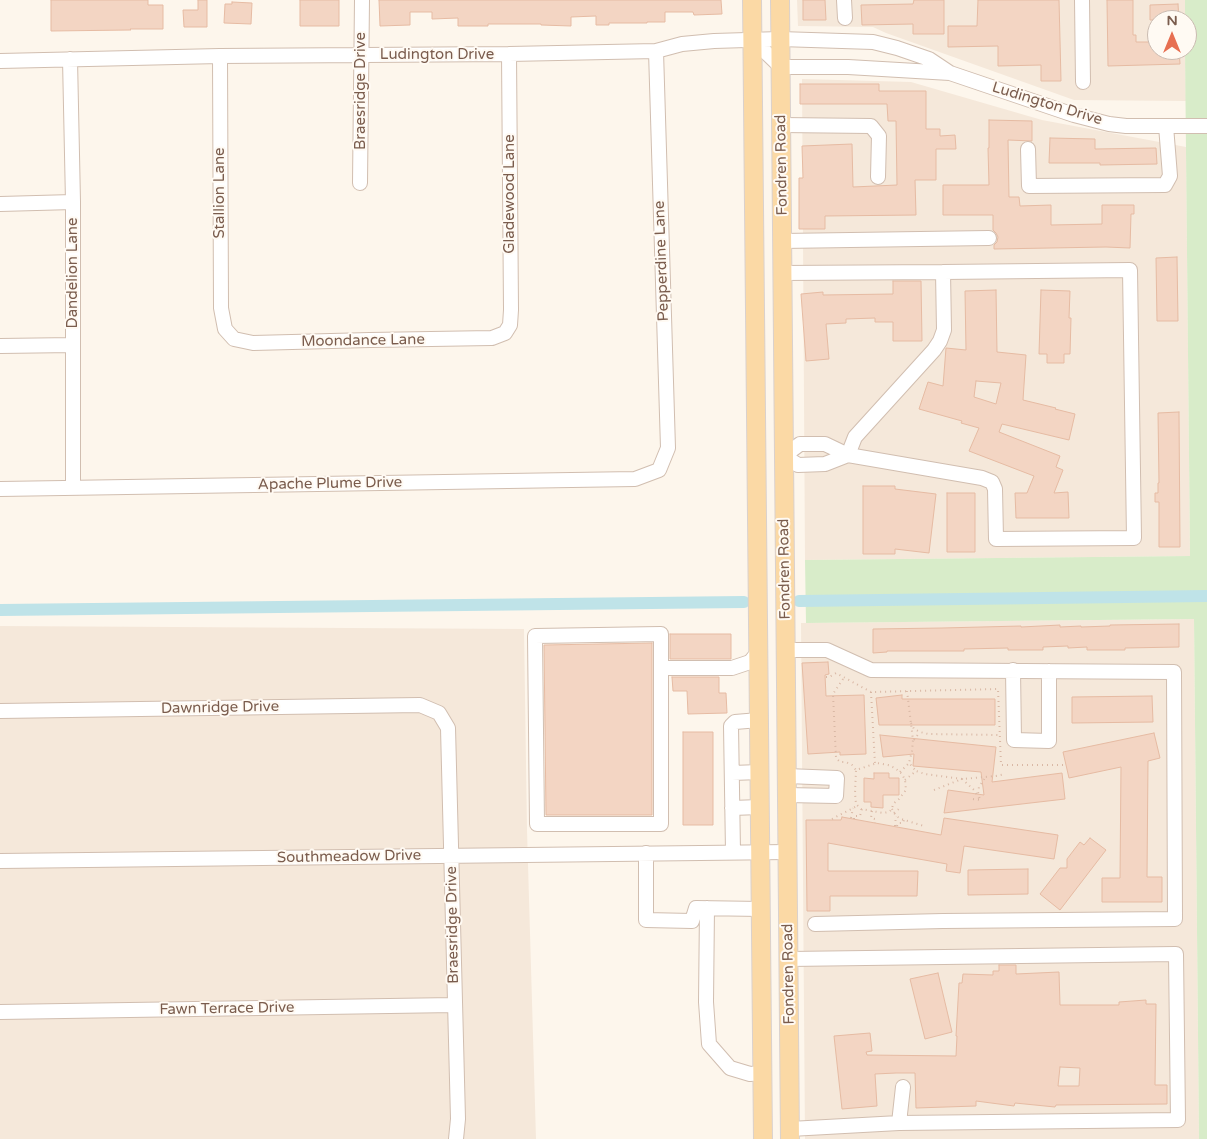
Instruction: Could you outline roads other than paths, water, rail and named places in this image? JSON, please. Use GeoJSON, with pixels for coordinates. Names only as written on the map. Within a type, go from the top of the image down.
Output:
{"type":"FeatureCollection","features":[{"type":"Feature","properties":{"kind":"main road","name":"Fondren Road"},"geometry":{"type":"LineString","coordinates":[[752,0],[763,1139]]}},
{"type":"Feature","properties":{"kind":"main road","name":"Fondren Road"},"geometry":{"type":"LineString","coordinates":[[780,0],[790,1134]]}},
{"type":"Feature","properties":{"kind":"main road"},"geometry":{"type":"LineString","coordinates":[[755,259],[782,257]]}},
{"type":"Feature","properties":{"kind":"main road"},"geometry":{"type":"LineString","coordinates":[[757,456],[784,456]]}},
{"type":"Feature","properties":{"kind":"main road"},"geometry":{"type":"LineString","coordinates":[[759,651],[786,650]]}},
{"type":"Feature","properties":{"kind":"main road"},"geometry":{"type":"LineString","coordinates":[[763,1073],[790,1073]]}},
{"type":"Feature","properties":{"kind":"street","name":"Braesridge Drive"},"geometry":{"type":"LineString","coordinates":[[360,183],[362,0]]}},
{"type":"Feature","properties":{"kind":"street"},"geometry":{"type":"LineString","coordinates":[[844,0],[844,18]]}},
{"type":"Feature","properties":{"kind":"street"},"geometry":{"type":"LineString","coordinates":[[1082,0],[1083,82]]}},
{"type":"Feature","properties":{"kind":"street","name":"Ludington Drive"},"geometry":{"type":"LineString","coordinates":[[0,61],[220,56],[656,51],[682,44],[780,39],[873,42],[929,59],[950,73],[1093,120],[1126,126],[1204,126]]}},
{"type":"Feature","properties":{"kind":"street"},"geometry":{"type":"LineString","coordinates":[[753,40],[781,67]]}},
{"type":"Feature","properties":{"kind":"street","name":"Pepperdine Lane"},"geometry":{"type":"LineString","coordinates":[[656,51],[668,448],[659,470]]}},
{"type":"Feature","properties":{"kind":"street","name":"Gladewood Lane"},"geometry":{"type":"LineString","coordinates":[[505,333],[510,325],[511,310],[509,54]]}},
{"type":"Feature","properties":{"kind":"street","name":"Stallion Lane"},"geometry":{"type":"LineString","coordinates":[[220,56],[221,308],[225,329]]}},
{"type":"Feature","properties":{"kind":"street","name":"Dandelion Lane"},"geometry":{"type":"LineString","coordinates":[[70,59],[73,202],[73,488]]}},
{"type":"Feature","properties":{"kind":"street","name":"Ludington Drive"},"geometry":{"type":"LineString","coordinates":[[781,67],[848,67],[950,73]]}},
{"type":"Feature","properties":{"kind":"street"},"geometry":{"type":"LineString","coordinates":[[781,125],[871,126],[879,136],[878,177]]}},
{"type":"Feature","properties":{"kind":"street"},"geometry":{"type":"LineString","coordinates":[[1028,149],[1028,186],[1165,185],[1170,176],[1166,126]]}},
{"type":"Feature","properties":{"kind":"street"},"geometry":{"type":"LineString","coordinates":[[0,204],[73,202]]}},
{"type":"Feature","properties":{"kind":"street"},"geometry":{"type":"LineString","coordinates":[[782,257],[989,238]]}},
{"type":"Feature","properties":{"kind":"street"},"geometry":{"type":"LineString","coordinates":[[782,257],[943,272],[1130,270],[1134,538],[996,539],[995,489],[992,482],[982,478],[848,454],[825,444],[800,444],[784,456],[798,465],[825,464],[848,454],[855,437],[940,341],[944,330],[943,272]]}},
{"type":"Feature","properties":{"kind":"street","name":"Moondance Lane"},"geometry":{"type":"LineString","coordinates":[[225,329],[234,339],[253,343],[492,338],[505,333]]}},
{"type":"Feature","properties":{"kind":"street"},"geometry":{"type":"LineString","coordinates":[[0,346],[73,345]]}},
{"type":"Feature","properties":{"kind":"street","name":"Apache Plume Drive"},"geometry":{"type":"LineString","coordinates":[[0,489],[635,479],[659,470]]}},
{"type":"Feature","properties":{"kind":"street"},"geometry":{"type":"LineString","coordinates":[[661,634],[661,668],[661,824],[537,824],[535,636],[661,634]]}},
{"type":"Feature","properties":{"kind":"street"},"geometry":{"type":"LineString","coordinates":[[786,650],[827,650],[871,670],[1174,672],[1176,919],[815,924]]}},
{"type":"Feature","properties":{"kind":"street"},"geometry":{"type":"LineString","coordinates":[[661,668],[732,668],[750,662],[759,651]]}},
{"type":"Feature","properties":{"kind":"street"},"geometry":{"type":"LineString","coordinates":[[1013,670],[1014,740],[1050,741],[1049,671]]}},
{"type":"Feature","properties":{"kind":"street","name":"Dawnridge Drive"},"geometry":{"type":"LineString","coordinates":[[0,711],[420,705],[439,712]]}},
{"type":"Feature","properties":{"kind":"street","name":"Braesridge Drive"},"geometry":{"type":"LineString","coordinates":[[439,712],[448,728],[458,1119],[456,1139]]}},
{"type":"Feature","properties":{"kind":"street"},"geometry":{"type":"LineString","coordinates":[[733,852],[731,726],[735,722],[759,720]]}},
{"type":"Feature","properties":{"kind":"street"},"geometry":{"type":"LineString","coordinates":[[732,772],[760,772]]}},
{"type":"Feature","properties":{"kind":"street"},"geometry":{"type":"LineString","coordinates":[[787,776],[837,778],[836,796],[787,795]]}},
{"type":"Feature","properties":{"kind":"street"},"geometry":{"type":"LineString","coordinates":[[732,808],[760,807]]}},
{"type":"Feature","properties":{"kind":"street","name":"Southmeadow Drive"},"geometry":{"type":"LineString","coordinates":[[0,861],[788,852]]}},
{"type":"Feature","properties":{"kind":"street"},"geometry":{"type":"LineString","coordinates":[[646,853],[646,920],[692,921],[696,908],[761,909]]}},
{"type":"Feature","properties":{"kind":"street"},"geometry":{"type":"LineString","coordinates":[[707,908],[706,1002],[709,1044],[730,1068],[750,1074],[763,1073]]}},
{"type":"Feature","properties":{"kind":"street"},"geometry":{"type":"LineString","coordinates":[[789,959],[1176,954],[1178,1120],[899,1123],[790,1134]]}},
{"type":"Feature","properties":{"kind":"street","name":"Fawn Terrace Drive"},"geometry":{"type":"LineString","coordinates":[[0,1012],[454,1005]]}},
{"type":"Feature","properties":{"kind":"street"},"geometry":{"type":"LineString","coordinates":[[899,1123],[904,1087]]}},
{"type":"Feature","properties":{"kind":"waterway"},"geometry":{"type":"LineString","coordinates":[[799,601],[1207,596]]}},
{"type":"Feature","properties":{"kind":"waterway"},"geometry":{"type":"LineString","coordinates":[[0,610],[744,602]]}}]}
